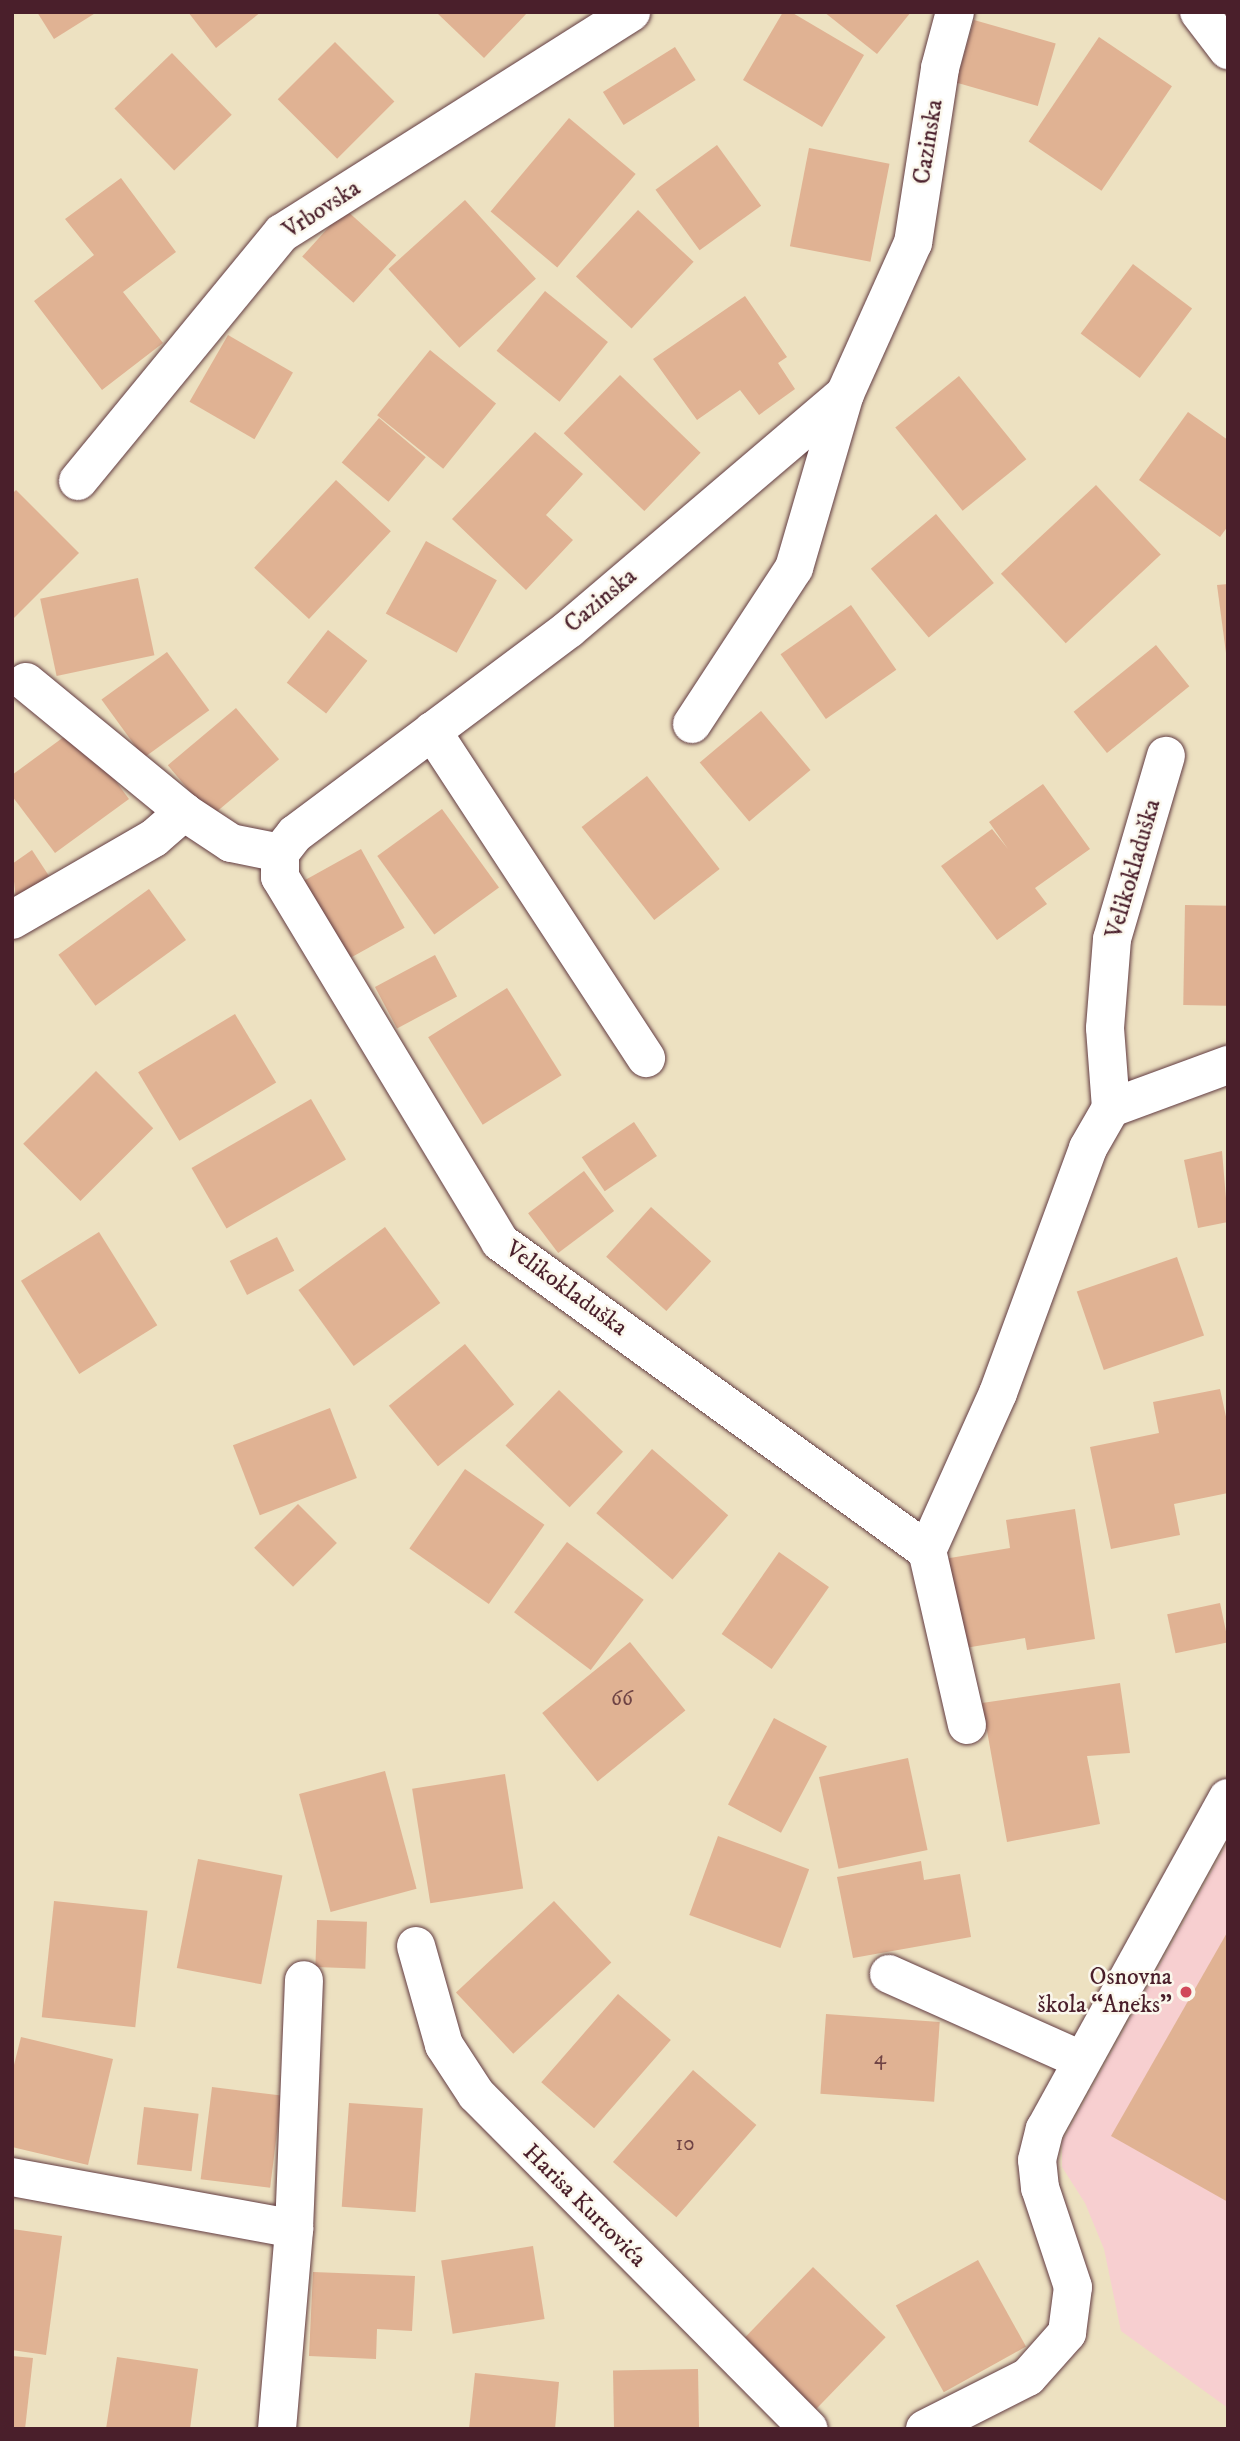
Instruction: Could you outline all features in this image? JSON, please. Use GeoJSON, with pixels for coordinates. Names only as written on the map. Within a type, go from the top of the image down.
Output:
{"type":"FeatureCollection","features":[{"type":"Feature","properties":{"kind":"street","name":"Vrbovska"},"geometry":{"type":"LineString","coordinates":[[78,481],[282,233],[631,12]]}},
{"type":"Feature","properties":{"kind":"street","name":"Cazinska"},"geometry":{"type":"LineString","coordinates":[[280,853],[295,834],[569,629],[845,394],[913,243],[940,68],[954,12]]}},
{"type":"Feature","properties":{"kind":"street"},"geometry":{"type":"LineString","coordinates":[[1199,12],[1228,50]]}},
{"type":"Feature","properties":{"kind":"street"},"geometry":{"type":"LineString","coordinates":[[692,724],[794,568],[845,394]]}},
{"type":"Feature","properties":{"kind":"street"},"geometry":{"type":"LineString","coordinates":[[26,682],[184,811],[231,843],[280,853]]}},
{"type":"Feature","properties":{"kind":"street"},"geometry":{"type":"LineString","coordinates":[[432,731],[646,1058]]}},
{"type":"Feature","properties":{"kind":"street","name":"Velikokladuška"},"geometry":{"type":"LineString","coordinates":[[1111,1108],[1105,1028],[1112,939],[1166,756]]}},
{"type":"Feature","properties":{"kind":"street"},"geometry":{"type":"LineString","coordinates":[[12,920],[154,838],[184,811]]}},
{"type":"Feature","properties":{"kind":"street","name":"Velikokladuška"},"geometry":{"type":"LineString","coordinates":[[280,853],[280,877],[500,1242],[927,1551]]}},
{"type":"Feature","properties":{"kind":"street"},"geometry":{"type":"LineString","coordinates":[[967,1725],[927,1551],[998,1393],[1087,1148],[1111,1108],[1228,1065]]}},
{"type":"Feature","properties":{"kind":"street"},"geometry":{"type":"LineString","coordinates":[[925,2429],[1028,2377],[1067,2333],[1073,2287],[1040,2188],[1037,2160],[1045,2129],[1228,1798]]}},
{"type":"Feature","properties":{"kind":"street","name":"Harisa Kurtovića"},"geometry":{"type":"LineString","coordinates":[[416,1946],[444,2045],[476,2094],[809,2429]]}},
{"type":"Feature","properties":{"kind":"street"},"geometry":{"type":"LineString","coordinates":[[889,1974],[1081,2060]]}},
{"type":"Feature","properties":{"kind":"street"},"geometry":{"type":"LineString","coordinates":[[277,2429],[293,2229],[304,1980]]}},
{"type":"Feature","properties":{"kind":"street"},"geometry":{"type":"LineString","coordinates":[[12,2178],[293,2229]]}},
{"type":"Feature","properties":{"kind":"shaded area","name":"Osnovna škola “Aneks”"},"geometry":{"type":"Polygon","coordinates":[[[1228,1842],[1228,2408],[1121,2331],[1104,2249],[1085,2203],[1062,2167],[1062,2142],[1228,1842]]]}},
{"type":"Feature","properties":{"kind":"building"},"geometry":{"type":"Polygon","coordinates":[[[37,12],[97,12],[54,39],[37,12]]]}},
{"type":"Feature","properties":{"kind":"building"},"geometry":{"type":"Polygon","coordinates":[[[188,12],[261,12],[216,48],[188,12]]]}},
{"type":"Feature","properties":{"kind":"building"},"geometry":{"type":"Polygon","coordinates":[[[436,12],[528,12],[484,58],[436,12]]]}},
{"type":"Feature","properties":{"kind":"building"},"geometry":{"type":"Polygon","coordinates":[[[783,12],[791,12],[864,55],[822,127],[743,80],[783,12]]]}},
{"type":"Feature","properties":{"kind":"building"},"geometry":{"type":"Polygon","coordinates":[[[824,12],[911,12],[877,54],[824,12]]]}},
{"type":"Feature","properties":{"kind":"building"},"geometry":{"type":"Polygon","coordinates":[[[974,20],[1056,43],[1038,106],[956,82],[974,20]]]}},
{"type":"Feature","properties":{"kind":"building"},"geometry":{"type":"Polygon","coordinates":[[[1099,37],[1172,86],[1101,191],[1029,141],[1099,37]]]}},
{"type":"Feature","properties":{"kind":"building"},"geometry":{"type":"Polygon","coordinates":[[[335,42],[394,101],[337,159],[278,99],[335,42]]]}},
{"type":"Feature","properties":{"kind":"building"},"geometry":{"type":"Polygon","coordinates":[[[675,47],[696,80],[624,125],[603,92],[675,47]]]}},
{"type":"Feature","properties":{"kind":"building"},"geometry":{"type":"Polygon","coordinates":[[[172,53],[232,115],[174,170],[114,109],[172,53]]]}},
{"type":"Feature","properties":{"kind":"building"},"geometry":{"type":"Polygon","coordinates":[[[569,118],[636,174],[557,267],[491,211],[569,118]]]}},
{"type":"Feature","properties":{"kind":"building"},"geometry":{"type":"Polygon","coordinates":[[[717,145],[761,206],[700,250],[656,190],[717,145]]]}},
{"type":"Feature","properties":{"kind":"building"},"geometry":{"type":"Polygon","coordinates":[[[809,148],[889,164],[870,262],[790,246],[809,148]]]}},
{"type":"Feature","properties":{"kind":"building"},"geometry":{"type":"Polygon","coordinates":[[[121,178],[176,252],[123,292],[163,343],[102,390],[34,301],[94,255],[65,219],[121,178]]]}},
{"type":"Feature","properties":{"kind":"building"},"geometry":{"type":"Polygon","coordinates":[[[465,200],[536,279],[459,348],[388,269],[465,200]]]}},
{"type":"Feature","properties":{"kind":"building"},"geometry":{"type":"Polygon","coordinates":[[[345,209],[396,255],[353,303],[302,257],[345,209]]]}},
{"type":"Feature","properties":{"kind":"building"},"geometry":{"type":"Polygon","coordinates":[[[638,210],[694,262],[632,328],[576,277],[638,210]]]}},
{"type":"Feature","properties":{"kind":"building"},"geometry":{"type":"Polygon","coordinates":[[[1133,264],[1192,309],[1140,378],[1081,333],[1133,264]]]}},
{"type":"Feature","properties":{"kind":"building"},"geometry":{"type":"Polygon","coordinates":[[[545,291],[608,342],[559,402],[497,351],[545,291]]]}},
{"type":"Feature","properties":{"kind":"building"},"geometry":{"type":"Polygon","coordinates":[[[745,296],[787,357],[778,363],[795,389],[759,415],[740,390],[697,420],[653,359],[745,296]]]}},
{"type":"Feature","properties":{"kind":"building"},"geometry":{"type":"Polygon","coordinates":[[[228,335],[293,372],[254,439],[190,402],[228,335]]]}},
{"type":"Feature","properties":{"kind":"building"},"geometry":{"type":"Polygon","coordinates":[[[430,350],[496,403],[443,469],[377,415],[430,350]]]}},
{"type":"Feature","properties":{"kind":"building"},"geometry":{"type":"Polygon","coordinates":[[[620,375],[701,453],[644,511],[564,433],[620,375]]]}},
{"type":"Feature","properties":{"kind":"building"},"geometry":{"type":"Polygon","coordinates":[[[959,376],[1026,459],[963,511],[895,428],[959,376]]]}},
{"type":"Feature","properties":{"kind":"building"},"geometry":{"type":"Polygon","coordinates":[[[1188,412],[1228,440],[1228,526],[1220,537],[1139,480],[1188,412]]]}},
{"type":"Feature","properties":{"kind":"building"},"geometry":{"type":"Polygon","coordinates":[[[379,418],[426,457],[388,502],[342,462],[379,418]]]}},
{"type":"Feature","properties":{"kind":"building"},"geometry":{"type":"Polygon","coordinates":[[[535,432],[583,474],[546,515],[573,540],[526,590],[452,519],[535,432]]]}},
{"type":"Feature","properties":{"kind":"building"},"geometry":{"type":"Polygon","coordinates":[[[336,480],[391,531],[309,619],[254,568],[336,480]]]}},
{"type":"Feature","properties":{"kind":"building"},"geometry":{"type":"Polygon","coordinates":[[[1096,485],[1161,554],[1066,643],[1001,574],[1096,485]]]}},
{"type":"Feature","properties":{"kind":"building"},"geometry":{"type":"Polygon","coordinates":[[[16,490],[79,553],[14,618],[12,494],[16,490]]]}},
{"type":"Feature","properties":{"kind":"building"},"geometry":{"type":"Polygon","coordinates":[[[936,514],[994,583],[929,638],[871,569],[936,514]]]}},
{"type":"Feature","properties":{"kind":"building"},"geometry":{"type":"Polygon","coordinates":[[[426,541],[497,580],[457,653],[386,614],[426,541]]]}},
{"type":"Feature","properties":{"kind":"building"},"geometry":{"type":"Polygon","coordinates":[[[138,578],[154,655],[57,676],[40,599],[138,578]]]}},
{"type":"Feature","properties":{"kind":"building"},"geometry":{"type":"Polygon","coordinates":[[[1228,584],[1228,653],[1226,653],[1217,585],[1228,584]]]}},
{"type":"Feature","properties":{"kind":"building"},"geometry":{"type":"Polygon","coordinates":[[[851,605],[896,670],[826,719],[781,654],[851,605]]]}},
{"type":"Feature","properties":{"kind":"building"},"geometry":{"type":"Polygon","coordinates":[[[328,630],[367,661],[326,714],[287,683],[328,630]]]}},
{"type":"Feature","properties":{"kind":"building"},"geometry":{"type":"Polygon","coordinates":[[[1156,645],[1189,686],[1107,753],[1074,712],[1156,645]]]}},
{"type":"Feature","properties":{"kind":"building"},"geometry":{"type":"Polygon","coordinates":[[[167,652],[209,710],[144,758],[101,700],[167,652]]]}},
{"type":"Feature","properties":{"kind":"building"},"geometry":{"type":"Polygon","coordinates":[[[236,708],[279,759],[211,817],[168,765],[236,708]]]}},
{"type":"Feature","properties":{"kind":"building"},"geometry":{"type":"Polygon","coordinates":[[[761,711],[810,770],[749,821],[700,762],[761,711]]]}},
{"type":"Feature","properties":{"kind":"building"},"geometry":{"type":"Polygon","coordinates":[[[76,728],[129,799],[55,853],[12,796],[12,775],[76,728]]]}},
{"type":"Feature","properties":{"kind":"building"},"geometry":{"type":"Polygon","coordinates":[[[647,776],[720,869],[654,920],[582,827],[647,776]]]}},
{"type":"Feature","properties":{"kind":"building"},"geometry":{"type":"Polygon","coordinates":[[[1043,784],[1090,849],[1035,888],[1047,904],[997,940],[941,866],[992,829],[1008,849],[989,822],[1043,784]]]}},
{"type":"Feature","properties":{"kind":"building"},"geometry":{"type":"Polygon","coordinates":[[[442,809],[499,887],[434,934],[377,856],[442,809]]]}},
{"type":"Feature","properties":{"kind":"building"},"geometry":{"type":"Polygon","coordinates":[[[361,849],[405,928],[343,962],[300,883],[361,849]]]}},
{"type":"Feature","properties":{"kind":"building"},"geometry":{"type":"Polygon","coordinates":[[[32,850],[49,876],[16,899],[12,864],[32,850]]]}},
{"type":"Feature","properties":{"kind":"building"},"geometry":{"type":"Polygon","coordinates":[[[149,889],[186,940],[95,1006],[58,955],[149,889]]]}},
{"type":"Feature","properties":{"kind":"building"},"geometry":{"type":"Polygon","coordinates":[[[1185,905],[1228,906],[1226,1006],[1183,1005],[1185,905]]]}},
{"type":"Feature","properties":{"kind":"building"},"geometry":{"type":"Polygon","coordinates":[[[435,955],[457,996],[397,1028],[375,987],[435,955]]]}},
{"type":"Feature","properties":{"kind":"building"},"geometry":{"type":"Polygon","coordinates":[[[507,988],[562,1075],[483,1125],[428,1037],[507,988]]]}},
{"type":"Feature","properties":{"kind":"building"},"geometry":{"type":"Polygon","coordinates":[[[235,1014],[276,1083],[179,1141],[138,1072],[235,1014]]]}},
{"type":"Feature","properties":{"kind":"building"},"geometry":{"type":"Polygon","coordinates":[[[96,1071],[153,1128],[80,1201],[23,1144],[96,1071]]]}},
{"type":"Feature","properties":{"kind":"building"},"geometry":{"type":"Polygon","coordinates":[[[311,1099],[346,1160],[226,1229],[191,1168],[311,1099]]]}},
{"type":"Feature","properties":{"kind":"building"},"geometry":{"type":"Polygon","coordinates":[[[634,1122],[657,1156],[605,1191],[582,1157],[634,1122]]]}},
{"type":"Feature","properties":{"kind":"building"},"geometry":{"type":"Polygon","coordinates":[[[1222,1151],[1228,1222],[1198,1228],[1184,1160],[1222,1151]]]}},
{"type":"Feature","properties":{"kind":"building"},"geometry":{"type":"Polygon","coordinates":[[[584,1171],[614,1211],[558,1253],[528,1213],[584,1171]]]}},
{"type":"Feature","properties":{"kind":"building"},"geometry":{"type":"Polygon","coordinates":[[[651,1207],[711,1261],[666,1311],[606,1257],[651,1207]]]}},
{"type":"Feature","properties":{"kind":"building"},"geometry":{"type":"Polygon","coordinates":[[[385,1227],[440,1303],[354,1366],[298,1290],[385,1227]]]}},
{"type":"Feature","properties":{"kind":"building"},"geometry":{"type":"Polygon","coordinates":[[[99,1232],[157,1325],[79,1374],[21,1281],[99,1232]]]}},
{"type":"Feature","properties":{"kind":"building"},"geometry":{"type":"Polygon","coordinates":[[[277,1237],[294,1271],[247,1295],[230,1261],[277,1237]]]}},
{"type":"Feature","properties":{"kind":"building"},"geometry":{"type":"Polygon","coordinates":[[[1177,1257],[1204,1335],[1104,1370],[1077,1292],[1177,1257]]]}},
{"type":"Feature","properties":{"kind":"building"},"geometry":{"type":"Polygon","coordinates":[[[465,1344],[514,1405],[438,1466],[389,1406],[465,1344]]]}},
{"type":"Feature","properties":{"kind":"building"},"geometry":{"type":"Polygon","coordinates":[[[1220,1389],[1228,1426],[1228,1493],[1174,1504],[1180,1535],[1111,1549],[1090,1447],[1159,1433],[1153,1402],[1220,1389]]]}},
{"type":"Feature","properties":{"kind":"building"},"geometry":{"type":"Polygon","coordinates":[[[559,1390],[623,1452],[570,1507],[506,1445],[559,1390]]]}},
{"type":"Feature","properties":{"kind":"building"},"geometry":{"type":"Polygon","coordinates":[[[330,1408],[357,1478],[260,1515],[233,1445],[330,1408]]]}},
{"type":"Feature","properties":{"kind":"building"},"geometry":{"type":"Polygon","coordinates":[[[652,1449],[728,1515],[672,1579],[596,1513],[652,1449]]]}},
{"type":"Feature","properties":{"kind":"building"},"geometry":{"type":"Polygon","coordinates":[[[465,1469],[544,1525],[489,1604],[409,1548],[465,1469]]]}},
{"type":"Feature","properties":{"kind":"building"},"geometry":{"type":"Polygon","coordinates":[[[298,1504],[337,1543],[293,1587],[254,1548],[298,1504]]]}},
{"type":"Feature","properties":{"kind":"building"},"geometry":{"type":"Polygon","coordinates":[[[1075,1509],[1095,1639],[1027,1650],[1025,1638],[959,1649],[944,1559],[1010,1548],[1006,1520],[1075,1509]]]}},
{"type":"Feature","properties":{"kind":"building"},"geometry":{"type":"Polygon","coordinates":[[[567,1542],[644,1600],[591,1670],[514,1612],[567,1542]]]}},
{"type":"Feature","properties":{"kind":"building"},"geometry":{"type":"Polygon","coordinates":[[[779,1552],[829,1587],[772,1669],[722,1634],[779,1552]]]}},
{"type":"Feature","properties":{"kind":"building"},"geometry":{"type":"Polygon","coordinates":[[[1220,1603],[1228,1642],[1175,1653],[1167,1614],[1220,1603]]]}},
{"type":"Feature","properties":{"kind":"building"},"geometry":{"type":"Polygon","coordinates":[[[630,1642],[685,1710],[598,1782],[542,1713],[630,1642]]]}},
{"type":"Feature","properties":{"kind":"building"},"geometry":{"type":"Polygon","coordinates":[[[1120,1683],[1130,1753],[1087,1756],[1100,1824],[1007,1842],[982,1703],[1120,1683]]]}},
{"type":"Feature","properties":{"kind":"building"},"geometry":{"type":"Polygon","coordinates":[[[774,1718],[827,1746],[781,1833],[728,1805],[774,1718]]]}},
{"type":"Feature","properties":{"kind":"building"},"geometry":{"type":"Polygon","coordinates":[[[908,1758],[928,1850],[839,1869],[819,1777],[908,1758]]]}},
{"type":"Feature","properties":{"kind":"building"},"geometry":{"type":"Polygon","coordinates":[[[385,1771],[417,1889],[331,1912],[299,1794],[385,1771]]]}},
{"type":"Feature","properties":{"kind":"building"},"geometry":{"type":"Polygon","coordinates":[[[505,1774],[523,1889],[430,1903],[412,1789],[505,1774]]]}},
{"type":"Feature","properties":{"kind":"building"},"geometry":{"type":"Polygon","coordinates":[[[718,1836],[809,1869],[780,1948],[689,1915],[718,1836]]]}},
{"type":"Feature","properties":{"kind":"building"},"geometry":{"type":"Polygon","coordinates":[[[198,1859],[282,1875],[261,1984],[177,1968],[198,1859]]]}},
{"type":"Feature","properties":{"kind":"building"},"geometry":{"type":"Polygon","coordinates":[[[921,1861],[924,1880],[960,1874],[971,1937],[853,1958],[837,1877],[921,1861]]]}},
{"type":"Feature","properties":{"kind":"building"},"geometry":{"type":"Polygon","coordinates":[[[54,1901],[147,1911],[135,2027],[42,2017],[54,1901]]]}},
{"type":"Feature","properties":{"kind":"building"},"geometry":{"type":"Polygon","coordinates":[[[554,1901],[611,1962],[513,2054],[456,1992],[554,1901]]]}},
{"type":"Feature","properties":{"kind":"building"},"geometry":{"type":"Polygon","coordinates":[[[317,1920],[367,1922],[365,1969],[315,1967],[317,1920]]]}},
{"type":"Feature","properties":{"kind":"building"},"geometry":{"type":"Polygon","coordinates":[[[1228,1931],[1228,2202],[1111,2136],[1228,1931]]]}},
{"type":"Feature","properties":{"kind":"building"},"geometry":{"type":"Polygon","coordinates":[[[618,1994],[671,2040],[594,2128],[541,2082],[618,1994]]]}},
{"type":"Feature","properties":{"kind":"building"},"geometry":{"type":"Polygon","coordinates":[[[826,2014],[940,2022],[934,2102],[820,2094],[826,2014]]]}},
{"type":"Feature","properties":{"kind":"building"},"geometry":{"type":"Polygon","coordinates":[[[21,2037],[113,2059],[88,2165],[12,2147],[12,2073],[21,2037]]]}},
{"type":"Feature","properties":{"kind":"building"},"geometry":{"type":"Polygon","coordinates":[[[693,2070],[756,2125],[676,2217],[613,2162],[693,2070]]]}},
{"type":"Feature","properties":{"kind":"building"},"geometry":{"type":"Polygon","coordinates":[[[212,2087],[281,2096],[270,2188],[201,2179],[212,2087]]]}},
{"type":"Feature","properties":{"kind":"building"},"geometry":{"type":"Polygon","coordinates":[[[349,2103],[423,2108],[416,2212],[342,2207],[349,2103]]]}},
{"type":"Feature","properties":{"kind":"building"},"geometry":{"type":"Polygon","coordinates":[[[144,2107],[199,2114],[192,2171],[137,2165],[144,2107]]]}},
{"type":"Feature","properties":{"kind":"building"},"geometry":{"type":"Polygon","coordinates":[[[12,2229],[62,2236],[46,2355],[12,2350],[12,2229]]]}},
{"type":"Feature","properties":{"kind":"building"},"geometry":{"type":"Polygon","coordinates":[[[533,2246],[545,2319],[453,2334],[441,2261],[533,2246]]]}},
{"type":"Feature","properties":{"kind":"building"},"geometry":{"type":"Polygon","coordinates":[[[978,2260],[1026,2347],[944,2392],[896,2306],[978,2260]]]}},
{"type":"Feature","properties":{"kind":"building"},"geometry":{"type":"Polygon","coordinates":[[[813,2267],[886,2337],[816,2409],[744,2339],[813,2267]]]}},
{"type":"Feature","properties":{"kind":"building"},"geometry":{"type":"Polygon","coordinates":[[[313,2272],[415,2276],[412,2331],[377,2329],[376,2359],[309,2356],[313,2272]]]}},
{"type":"Feature","properties":{"kind":"building"},"geometry":{"type":"Polygon","coordinates":[[[12,2356],[33,2358],[25,2429],[12,2429],[12,2356]]]}},
{"type":"Feature","properties":{"kind":"building"},"geometry":{"type":"Polygon","coordinates":[[[117,2357],[198,2369],[190,2429],[106,2429],[117,2357]]]}},
{"type":"Feature","properties":{"kind":"building"},"geometry":{"type":"Polygon","coordinates":[[[698,2369],[699,2429],[614,2429],[613,2370],[698,2369]]]}},
{"type":"Feature","properties":{"kind":"building"},"geometry":{"type":"Polygon","coordinates":[[[475,2373],[559,2382],[555,2429],[469,2429],[475,2373]]]}},
{"type":"Feature","properties":{"kind":"place","name":"Osnovna škola “Aneks”"},"geometry":{"type":"Point","coordinates":[1186,1992]}}]}
